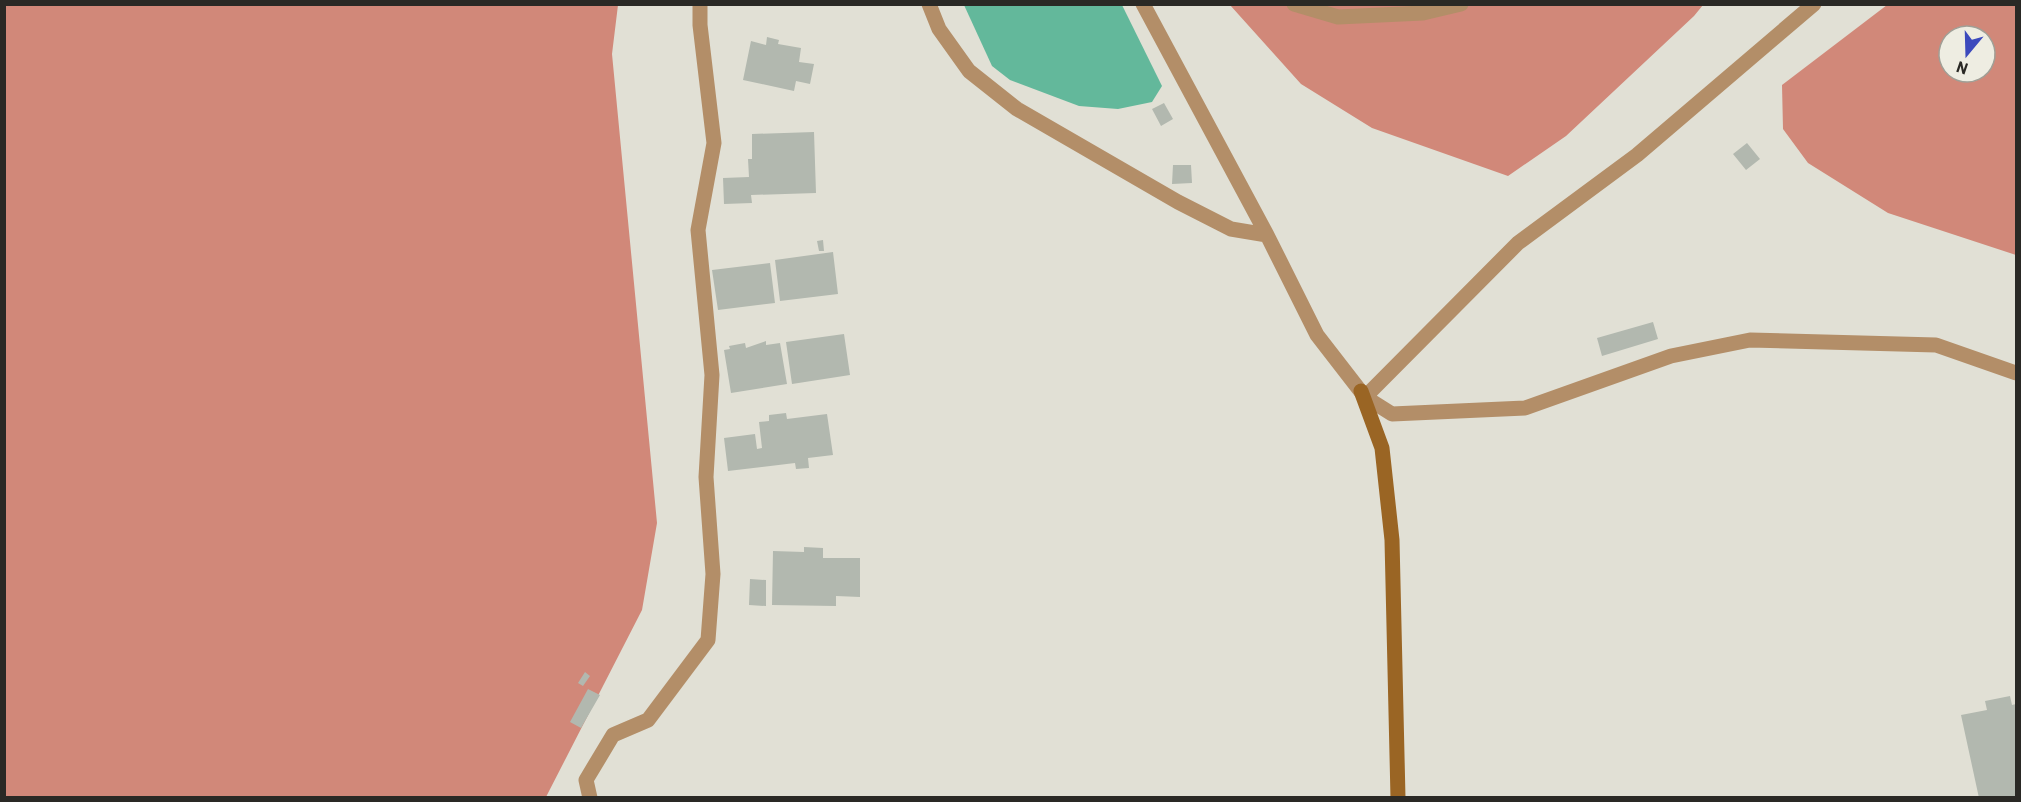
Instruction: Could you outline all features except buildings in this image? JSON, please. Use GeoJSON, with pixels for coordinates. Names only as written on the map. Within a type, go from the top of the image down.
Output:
{"type":"FeatureCollection","features":[{"type":"Feature","properties":{"kind":"street"},"geometry":{"type":"LineString","coordinates":[[590,798],[586,780],[613,735],[648,720],[708,640],[713,574],[706,477],[712,375],[698,230],[714,143],[700,25],[700,4]]}},
{"type":"Feature","properties":{"kind":"street"},"geometry":{"type":"LineString","coordinates":[[929,4],[939,29],[969,71],[1017,109],[1178,202],[1231,229],[1267,235]]}},
{"type":"Feature","properties":{"kind":"street"},"geometry":{"type":"LineString","coordinates":[[1143,4],[1267,235],[1317,335],[1363,394],[1392,414],[1526,408],[1671,356],[1750,340],[1936,345],[2016,373]]}},
{"type":"Feature","properties":{"kind":"street"},"geometry":{"type":"LineString","coordinates":[[1294,4],[1338,17],[1423,13],[1461,4]]}},
{"type":"Feature","properties":{"kind":"street"},"geometry":{"type":"LineString","coordinates":[[1363,394],[1518,243],[1637,155],[1814,4]]}},
{"type":"Feature","properties":{"kind":"street"},"geometry":{"type":"LineString","coordinates":[[1363,394],[1382,448],[1392,540],[1398,798]]}},
{"type":"Feature","properties":{"kind":"shaded area"},"geometry":{"type":"Polygon","coordinates":[[[5,5],[618,5],[612,54],[657,523],[642,610],[546,797],[5,798],[5,5]]]}},
{"type":"Feature","properties":{"kind":"shaded area"},"geometry":{"type":"Polygon","coordinates":[[[964,5],[1122,5],[1162,86],[1152,102],[1118,109],[1079,106],[1010,80],[992,66],[964,5]]]}},
{"type":"Feature","properties":{"kind":"shaded area"},"geometry":{"type":"Polygon","coordinates":[[[1230,5],[1703,5],[1566,136],[1508,176],[1372,128],[1301,84],[1230,5]]]}},
{"type":"Feature","properties":{"kind":"shaded area"},"geometry":{"type":"Polygon","coordinates":[[[1887,5],[2016,5],[2016,255],[1888,213],[1808,163],[1783,129],[1782,85],[1887,5]]]}}]}
